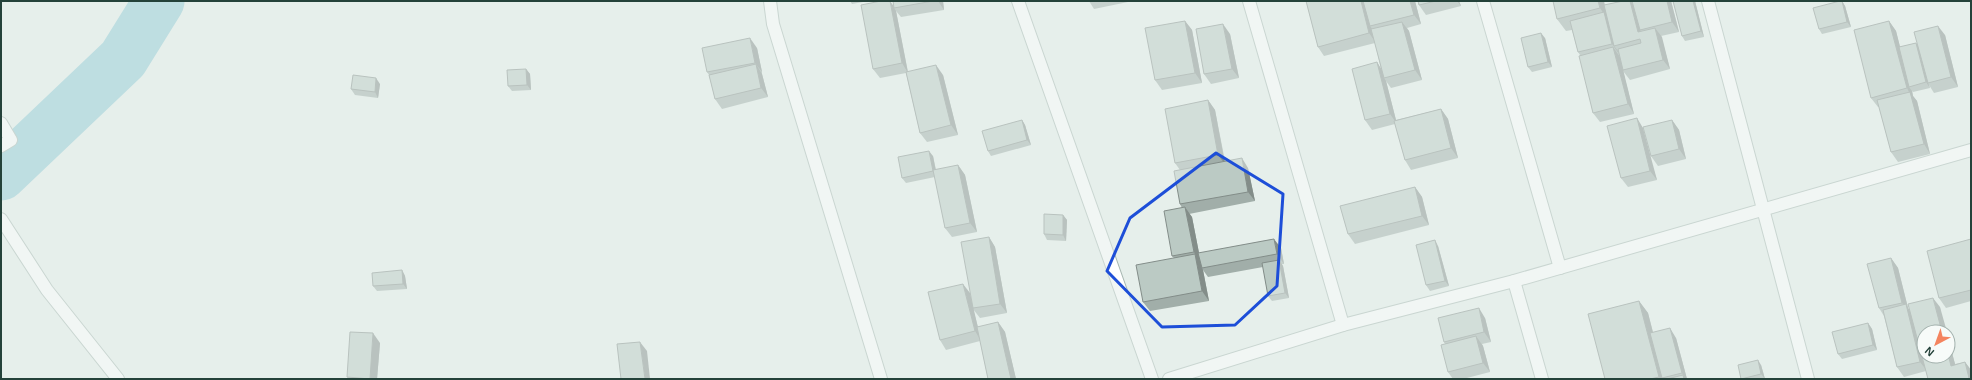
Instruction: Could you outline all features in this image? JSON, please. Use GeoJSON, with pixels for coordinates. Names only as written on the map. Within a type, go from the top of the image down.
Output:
{"type":"FeatureCollection","features":[{"type":"Feature","properties":{"kind":"street"},"geometry":{"type":"LineString","coordinates":[[770,1],[773,24],[881,379]]}},
{"type":"Feature","properties":{"kind":"street"},"geometry":{"type":"LineString","coordinates":[[1018,1],[1152,379]]}},
{"type":"Feature","properties":{"kind":"street"},"geometry":{"type":"LineString","coordinates":[[1249,1],[1343,325]]}},
{"type":"Feature","properties":{"kind":"street"},"geometry":{"type":"LineString","coordinates":[[1483,1],[1560,268]]}},
{"type":"Feature","properties":{"kind":"street"},"geometry":{"type":"LineString","coordinates":[[1708,1],[1808,379]]}},
{"type":"Feature","properties":{"kind":"street"},"geometry":{"type":"LineString","coordinates":[[1,123],[11,140],[1,146]]}},
{"type":"Feature","properties":{"kind":"street"},"geometry":{"type":"LineString","coordinates":[[1168,379],[1343,325],[1514,281],[1971,150]]}},
{"type":"Feature","properties":{"kind":"street"},"geometry":{"type":"LineString","coordinates":[[1,218],[47,290],[118,379]]}},
{"type":"Feature","properties":{"kind":"street"},"geometry":{"type":"LineString","coordinates":[[1514,281],[1542,379]]}},
{"type":"Feature","properties":{"kind":"highlighted area"},"geometry":{"type":"Polygon","coordinates":[[[1216,153],[1283,194],[1277,286],[1235,325],[1162,327],[1107,271],[1130,218],[1216,153]]]}},
{"type":"Feature","properties":{"kind":"building"},"geometry":{"type":"Polygon","coordinates":[[[881,1],[890,1],[902,63],[873,69],[861,5],[881,1]]]}},
{"type":"Feature","properties":{"kind":"building"},"geometry":{"type":"Polygon","coordinates":[[[893,1],[933,1],[894,8],[893,1]]]}},
{"type":"Feature","properties":{"kind":"building"},"geometry":{"type":"Polygon","coordinates":[[[1306,1],[1361,1],[1369,33],[1318,47],[1306,1]]]}},
{"type":"Feature","properties":{"kind":"building"},"geometry":{"type":"Polygon","coordinates":[[[1363,1],[1410,1],[1414,15],[1370,26],[1363,1]]]}},
{"type":"Feature","properties":{"kind":"building"},"geometry":{"type":"Polygon","coordinates":[[[1418,1],[1436,1],[1419,5],[1418,1]]]}},
{"type":"Feature","properties":{"kind":"building"},"geometry":{"type":"Polygon","coordinates":[[[1553,1],[1598,1],[1600,8],[1557,19],[1553,1]]]}},
{"type":"Feature","properties":{"kind":"building"},"geometry":{"type":"Polygon","coordinates":[[[1630,1],[1638,32],[1655,28],[1663,60],[1623,70],[1618,49],[1641,43],[1640,39],[1614,46],[1604,5],[1630,1]]]}},
{"type":"Feature","properties":{"kind":"building"},"geometry":{"type":"Polygon","coordinates":[[[1632,1],[1667,1],[1672,22],[1640,30],[1632,1]]]}},
{"type":"Feature","properties":{"kind":"building"},"geometry":{"type":"Polygon","coordinates":[[[1673,1],[1693,1],[1701,31],[1682,36],[1673,1]]]}},
{"type":"Feature","properties":{"kind":"building"},"geometry":{"type":"Polygon","coordinates":[[[1842,1],[1847,22],[1819,29],[1813,8],[1842,1]]]}},
{"type":"Feature","properties":{"kind":"building"},"geometry":{"type":"Polygon","coordinates":[[[1604,12],[1612,44],[1578,52],[1570,21],[1604,12]]]}},
{"type":"Feature","properties":{"kind":"building"},"geometry":{"type":"Polygon","coordinates":[[[1185,21],[1195,73],[1155,80],[1145,28],[1185,21]]]}},
{"type":"Feature","properties":{"kind":"building"},"geometry":{"type":"Polygon","coordinates":[[[1889,21],[1907,88],[1871,98],[1854,30],[1889,21]]]}},
{"type":"Feature","properties":{"kind":"building"},"geometry":{"type":"Polygon","coordinates":[[[1402,22],[1415,70],[1384,78],[1371,29],[1402,22]]]}},
{"type":"Feature","properties":{"kind":"building"},"geometry":{"type":"Polygon","coordinates":[[[1223,24],[1232,69],[1204,74],[1196,29],[1223,24]]]}},
{"type":"Feature","properties":{"kind":"building"},"geometry":{"type":"Polygon","coordinates":[[[1938,26],[1951,77],[1928,83],[1914,32],[1938,26]]]}},
{"type":"Feature","properties":{"kind":"building"},"geometry":{"type":"Polygon","coordinates":[[[1541,33],[1548,62],[1528,67],[1521,38],[1541,33]]]}},
{"type":"Feature","properties":{"kind":"building"},"geometry":{"type":"Polygon","coordinates":[[[750,38],[755,63],[707,72],[702,48],[750,38]]]}},
{"type":"Feature","properties":{"kind":"building"},"geometry":{"type":"Polygon","coordinates":[[[1916,43],[1926,82],[1909,87],[1899,47],[1916,43]]]}},
{"type":"Feature","properties":{"kind":"building"},"geometry":{"type":"Polygon","coordinates":[[[1613,47],[1628,104],[1593,113],[1579,56],[1613,47]]]}},
{"type":"Feature","properties":{"kind":"building"},"geometry":{"type":"Polygon","coordinates":[[[1377,62],[1390,114],[1365,120],[1352,69],[1377,62]]]}},
{"type":"Feature","properties":{"kind":"building"},"geometry":{"type":"Polygon","coordinates":[[[756,64],[761,88],[715,99],[709,75],[756,64]]]}},
{"type":"Feature","properties":{"kind":"building"},"geometry":{"type":"Polygon","coordinates":[[[936,65],[951,125],[920,133],[906,72],[936,65]]]}},
{"type":"Feature","properties":{"kind":"building"},"geometry":{"type":"Polygon","coordinates":[[[526,69],[527,85],[508,86],[507,70],[526,69]]]}},
{"type":"Feature","properties":{"kind":"building"},"geometry":{"type":"Polygon","coordinates":[[[353,75],[376,78],[375,92],[351,89],[353,75]]]}},
{"type":"Feature","properties":{"kind":"building"},"geometry":{"type":"Polygon","coordinates":[[[1910,92],[1924,144],[1891,152],[1877,100],[1910,92]]]}},
{"type":"Feature","properties":{"kind":"building"},"geometry":{"type":"Polygon","coordinates":[[[1208,100],[1218,155],[1175,163],[1165,109],[1208,100]]]}},
{"type":"Feature","properties":{"kind":"building"},"geometry":{"type":"Polygon","coordinates":[[[1441,109],[1451,148],[1405,160],[1394,121],[1441,109]]]}},
{"type":"Feature","properties":{"kind":"building"},"geometry":{"type":"Polygon","coordinates":[[[1637,118],[1650,171],[1621,178],[1607,126],[1637,118]]]}},
{"type":"Feature","properties":{"kind":"building"},"geometry":{"type":"Polygon","coordinates":[[[1022,120],[1027,140],[988,151],[982,131],[1022,120]]]}},
{"type":"Feature","properties":{"kind":"building"},"geometry":{"type":"Polygon","coordinates":[[[1672,120],[1679,149],[1651,156],[1643,127],[1672,120]]]}},
{"type":"Feature","properties":{"kind":"building"},"geometry":{"type":"Polygon","coordinates":[[[929,151],[933,171],[902,178],[898,157],[929,151]]]}},
{"type":"Feature","properties":{"kind":"building"},"geometry":{"type":"Polygon","coordinates":[[[1242,158],[1248,192],[1180,204],[1174,171],[1242,158]]]}},
{"type":"Feature","properties":{"kind":"building"},"geometry":{"type":"Polygon","coordinates":[[[958,165],[970,223],[945,228],[933,170],[958,165]]]}},
{"type":"Feature","properties":{"kind":"building"},"geometry":{"type":"Polygon","coordinates":[[[1415,187],[1422,216],[1348,234],[1340,206],[1415,187]]]}},
{"type":"Feature","properties":{"kind":"building"},"geometry":{"type":"Polygon","coordinates":[[[1185,207],[1194,252],[1172,256],[1164,211],[1185,207]]]}},
{"type":"Feature","properties":{"kind":"building"},"geometry":{"type":"Polygon","coordinates":[[[1044,214],[1063,215],[1063,235],[1044,234],[1044,214]]]}},
{"type":"Feature","properties":{"kind":"building"},"geometry":{"type":"Polygon","coordinates":[[[989,237],[1000,304],[973,308],[961,242],[989,237]]]}},
{"type":"Feature","properties":{"kind":"building"},"geometry":{"type":"Polygon","coordinates":[[[1274,239],[1277,254],[1202,268],[1198,253],[1274,239]]]}},
{"type":"Feature","properties":{"kind":"building"},"geometry":{"type":"Polygon","coordinates":[[[1971,239],[1971,290],[1939,298],[1927,251],[1971,239]]]}},
{"type":"Feature","properties":{"kind":"building"},"geometry":{"type":"Polygon","coordinates":[[[1435,240],[1445,281],[1426,285],[1416,245],[1435,240]]]}},
{"type":"Feature","properties":{"kind":"building"},"geometry":{"type":"Polygon","coordinates":[[[1195,254],[1202,291],[1143,302],[1136,265],[1195,254]]]}},
{"type":"Feature","properties":{"kind":"building"},"geometry":{"type":"Polygon","coordinates":[[[1891,258],[1902,303],[1879,308],[1867,264],[1891,258]]]}},
{"type":"Feature","properties":{"kind":"building"},"geometry":{"type":"Polygon","coordinates":[[[1279,260],[1285,293],[1268,296],[1262,263],[1279,260]]]}},
{"type":"Feature","properties":{"kind":"building"},"geometry":{"type":"Polygon","coordinates":[[[402,270],[403,284],[373,286],[372,273],[402,270]]]}},
{"type":"Feature","properties":{"kind":"building"},"geometry":{"type":"Polygon","coordinates":[[[963,284],[975,331],[940,340],[928,292],[963,284]]]}},
{"type":"Feature","properties":{"kind":"building"},"geometry":{"type":"Polygon","coordinates":[[[1933,298],[1940,324],[1916,324],[1916,334],[1908,304],[1933,298]]]}},
{"type":"Feature","properties":{"kind":"building"},"geometry":{"type":"Polygon","coordinates":[[[1639,301],[1659,377],[1650,379],[1605,379],[1588,314],[1639,301]]]}},
{"type":"Feature","properties":{"kind":"building"},"geometry":{"type":"Polygon","coordinates":[[[1906,304],[1916,345],[1916,363],[1897,367],[1883,310],[1906,304]]]}},
{"type":"Feature","properties":{"kind":"building"},"geometry":{"type":"Polygon","coordinates":[[[1479,308],[1484,332],[1444,342],[1438,318],[1479,308]]]}},
{"type":"Feature","properties":{"kind":"building"},"geometry":{"type":"Polygon","coordinates":[[[998,322],[1011,379],[988,379],[977,327],[998,322]]]}},
{"type":"Feature","properties":{"kind":"building"},"geometry":{"type":"Polygon","coordinates":[[[1868,323],[1873,345],[1838,354],[1832,332],[1868,323]]]}},
{"type":"Feature","properties":{"kind":"building"},"geometry":{"type":"Polygon","coordinates":[[[1670,328],[1682,373],[1662,378],[1650,333],[1670,328]]]}},
{"type":"Feature","properties":{"kind":"building"},"geometry":{"type":"Polygon","coordinates":[[[350,332],[373,333],[370,379],[347,377],[350,332]]]}},
{"type":"Feature","properties":{"kind":"building"},"geometry":{"type":"Polygon","coordinates":[[[1476,336],[1483,363],[1448,372],[1441,345],[1476,336]]]}},
{"type":"Feature","properties":{"kind":"building"},"geometry":{"type":"Polygon","coordinates":[[[640,342],[645,379],[621,379],[617,344],[640,342]]]}},
{"type":"Feature","properties":{"kind":"building"},"geometry":{"type":"Polygon","coordinates":[[[1758,360],[1761,374],[1741,379],[1738,365],[1758,360]]]}},
{"type":"Feature","properties":{"kind":"building"},"geometry":{"type":"Polygon","coordinates":[[[1965,362],[1969,378],[1967,379],[1928,379],[1924,364],[1950,364],[1951,366],[1965,362]]]}},
{"type":"Feature","properties":{"kind":"building"},"geometry":{"type":"Polygon","coordinates":[[[1683,375],[1684,379],[1667,379],[1683,375]]]}},
{"type":"Feature","properties":{"kind":"waterway"},"geometry":{"type":"LineString","coordinates":[[1,175],[123,59],[159,1]]}}]}
